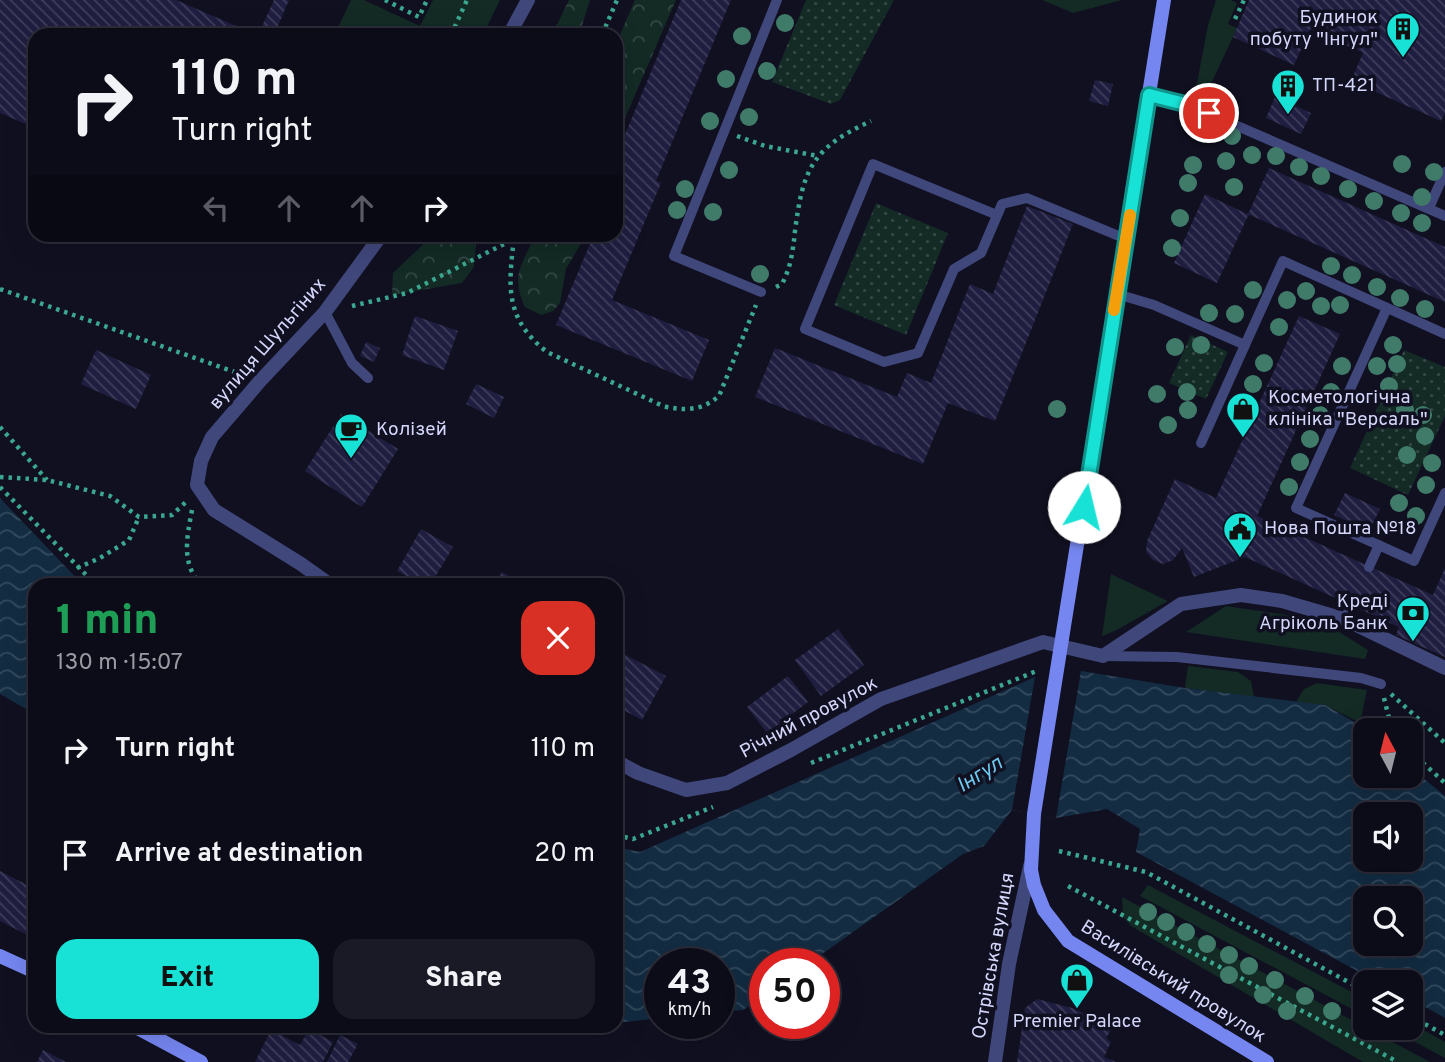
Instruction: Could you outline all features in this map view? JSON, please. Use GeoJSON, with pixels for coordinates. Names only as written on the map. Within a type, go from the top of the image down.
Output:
{"type":"FeatureCollection","features":[{"type":"Feature","properties":{"kind":"main road"},"geometry":{"type":"LineString","coordinates":[[1061,647],[1164,0]]}},
{"type":"Feature","properties":{"kind":"main road","name":"Василівський провулок"},"geometry":{"type":"LineString","coordinates":[[1061,647],[1034,814],[1034,885],[1044,910],[1068,941],[1267,1062]]}},
{"type":"Feature","properties":{"kind":"main road"},"geometry":{"type":"LineString","coordinates":[[0,956],[28,969]]}},
{"type":"Feature","properties":{"kind":"main road"},"geometry":{"type":"LineString","coordinates":[[147,1033],[201,1062]]}},
{"type":"Feature","properties":{"kind":"street"},"geometry":{"type":"LineString","coordinates":[[513,28],[528,0]]}},
{"type":"Feature","properties":{"kind":"street","name":"вулиця Шульгіних"},"geometry":{"type":"LineString","coordinates":[[197,485],[201,461],[212,437],[325,312],[377,242]]}},
{"type":"Feature","properties":{"kind":"street"},"geometry":{"type":"LineString","coordinates":[[197,485],[214,510],[321,578]]}},
{"type":"Feature","properties":{"kind":"street"},"geometry":{"type":"LineString","coordinates":[[1103,656],[1181,604],[1241,595],[1261,596],[1344,619],[1445,668]]}},
{"type":"Feature","properties":{"kind":"street","name":"Річний провулок"},"geometry":{"type":"LineString","coordinates":[[623,765],[686,790],[727,783],[881,699],[1043,642],[1103,656]]}},
{"type":"Feature","properties":{"kind":"street","name":"Острівська вулиця"},"geometry":{"type":"LineString","coordinates":[[995,1062],[1009,964],[1032,858]]}},
{"type":"Feature","properties":{"kind":"lane"},"geometry":{"type":"LineString","coordinates":[[761,292],[674,256],[777,0]]}},
{"type":"Feature","properties":{"kind":"lane"},"geometry":{"type":"LineString","coordinates":[[1149,95],[1189,105],[1445,216]]}},
{"type":"Feature","properties":{"kind":"lane"},"geometry":{"type":"LineString","coordinates":[[997,215],[873,164],[805,329],[884,362],[918,353],[954,269],[981,253],[1002,204],[1027,198],[1126,239]]}},
{"type":"Feature","properties":{"kind":"lane"},"geometry":{"type":"LineString","coordinates":[[1429,208],[1445,172]]}},
{"type":"Feature","properties":{"kind":"lane"},"geometry":{"type":"LineString","coordinates":[[1201,443],[1283,261],[1445,334]]}},
{"type":"Feature","properties":{"kind":"lane"},"geometry":{"type":"LineString","coordinates":[[1117,294],[1154,305],[1245,345]]}},
{"type":"Feature","properties":{"kind":"lane"},"geometry":{"type":"LineString","coordinates":[[1387,308],[1296,508],[1414,561],[1445,493]]}},
{"type":"Feature","properties":{"kind":"lane"},"geometry":{"type":"LineString","coordinates":[[325,312],[352,363],[368,378]]}},
{"type":"Feature","properties":{"kind":"lane"},"geometry":{"type":"LineString","coordinates":[[1369,567],[1379,545]]}},
{"type":"Feature","properties":{"kind":"lane"},"geometry":{"type":"LineString","coordinates":[[1344,619],[1352,606]]}},
{"type":"Feature","properties":{"kind":"lane"},"geometry":{"type":"LineString","coordinates":[[1103,656],[1177,657],[1361,678],[1381,684]]}},
{"type":"Feature","properties":{"kind":"path"},"geometry":{"type":"LineString","coordinates":[[385,0],[419,17],[427,0]]}},
{"type":"Feature","properties":{"kind":"path"},"geometry":{"type":"LineString","coordinates":[[454,28],[467,0]]}},
{"type":"Feature","properties":{"kind":"path"},"geometry":{"type":"LineString","coordinates":[[605,28],[617,0]]}},
{"type":"Feature","properties":{"kind":"path"},"geometry":{"type":"LineString","coordinates":[[1235,19],[1240,14],[1242,1]]}},
{"type":"Feature","properties":{"kind":"path"},"geometry":{"type":"LineString","coordinates":[[514,242],[509,282],[511,300],[518,320],[532,340],[547,352],[663,406],[678,410],[708,405],[719,396],[761,292],[782,284],[788,274],[800,197],[806,176],[818,156],[851,130],[871,121]]}},
{"type":"Feature","properties":{"kind":"path"},"geometry":{"type":"LineString","coordinates":[[724,130],[754,143],[818,156]]}},
{"type":"Feature","properties":{"kind":"path"},"geometry":{"type":"LineString","coordinates":[[325,312],[407,293],[505,242]]}},
{"type":"Feature","properties":{"kind":"path"},"geometry":{"type":"LineString","coordinates":[[0,289],[260,381]]}},
{"type":"Feature","properties":{"kind":"path"},"geometry":{"type":"LineString","coordinates":[[0,427],[47,481]]}},
{"type":"Feature","properties":{"kind":"path"},"geometry":{"type":"LineString","coordinates":[[0,477],[47,481],[110,496],[139,517],[172,515],[186,504],[197,485]]}},
{"type":"Feature","properties":{"kind":"path"},"geometry":{"type":"LineString","coordinates":[[195,578],[190,573],[186,542],[197,485]]}},
{"type":"Feature","properties":{"kind":"path"},"geometry":{"type":"LineString","coordinates":[[0,487],[88,578]]}},
{"type":"Feature","properties":{"kind":"path"},"geometry":{"type":"LineString","coordinates":[[77,568],[130,540],[139,517]]}},
{"type":"Feature","properties":{"kind":"path"},"geometry":{"type":"LineString","coordinates":[[806,765],[1034,671]]}},
{"type":"Feature","properties":{"kind":"path"},"geometry":{"type":"LineString","coordinates":[[1381,684],[1389,718]]}},
{"type":"Feature","properties":{"kind":"path"},"geometry":{"type":"LineString","coordinates":[[1381,684],[1445,743]]}},
{"type":"Feature","properties":{"kind":"path"},"geometry":{"type":"LineString","coordinates":[[1423,763],[1445,783]]}},
{"type":"Feature","properties":{"kind":"path"},"geometry":{"type":"LineString","coordinates":[[623,837],[633,839],[719,805]]}},
{"type":"Feature","properties":{"kind":"path"},"geometry":{"type":"LineString","coordinates":[[1059,851],[1146,872],[1353,984]]}},
{"type":"Feature","properties":{"kind":"path"},"geometry":{"type":"LineString","coordinates":[[1068,886],[1398,1062]]}},
{"type":"Feature","properties":{"kind":"path"},"geometry":{"type":"LineString","coordinates":[[1423,1023],[1445,1035]]}},
{"type":"Feature","properties":{"kind":"green space"},"geometry":{"type":"Polygon","coordinates":[[[351,0],[364,0],[420,26],[433,0],[500,0],[486,28],[338,28],[351,0]]]}},
{"type":"Feature","properties":{"kind":"green space"},"geometry":{"type":"Polygon","coordinates":[[[569,0],[590,0],[581,28],[555,28],[569,0]]]}},
{"type":"Feature","properties":{"kind":"green space"},"geometry":{"type":"Polygon","coordinates":[[[635,0],[676,0],[623,123],[623,28],[635,0]]]}},
{"type":"Feature","properties":{"kind":"green space"},"geometry":{"type":"Polygon","coordinates":[[[806,0],[894,0],[840,100],[831,104],[772,82],[806,0]]]}},
{"type":"Feature","properties":{"kind":"green space"},"geometry":{"type":"Polygon","coordinates":[[[1042,0],[1122,0],[1073,13],[1042,0]]]}},
{"type":"Feature","properties":{"kind":"green space"},"geometry":{"type":"Polygon","coordinates":[[[1216,0],[1231,0],[1237,3],[1228,24],[1237,28],[1205,97],[1241,114],[1224,118],[1193,104],[1208,25],[1216,0]]]}},
{"type":"Feature","properties":{"kind":"green space"},"geometry":{"type":"Polygon","coordinates":[[[876,203],[948,233],[906,335],[834,305],[876,203]]]}},
{"type":"Feature","properties":{"kind":"green space"},"geometry":{"type":"Polygon","coordinates":[[[426,242],[477,242],[474,267],[462,283],[392,295],[393,273],[426,242]]]}},
{"type":"Feature","properties":{"kind":"green space"},"geometry":{"type":"Polygon","coordinates":[[[532,242],[582,242],[566,269],[560,303],[553,311],[541,315],[525,307],[518,286],[522,263],[532,242]]]}},
{"type":"Feature","properties":{"kind":"green space"},"geometry":{"type":"Polygon","coordinates":[[[1191,335],[1228,352],[1206,399],[1169,383],[1191,335]]]}},
{"type":"Feature","properties":{"kind":"green space"},"geometry":{"type":"Polygon","coordinates":[[[1404,350],[1445,367],[1445,416],[1408,495],[1350,468],[1404,350]]]}},
{"type":"Feature","properties":{"kind":"green space"},"geometry":{"type":"Polygon","coordinates":[[[1111,574],[1168,601],[1102,636],[1111,574]]]}},
{"type":"Feature","properties":{"kind":"green space"},"geometry":{"type":"Polygon","coordinates":[[[1226,606],[1320,620],[1368,650],[1365,659],[1186,632],[1226,606]]]}},
{"type":"Feature","properties":{"kind":"green space"},"geometry":{"type":"Polygon","coordinates":[[[1188,666],[1238,672],[1251,681],[1254,697],[1185,688],[1188,666]]]}},
{"type":"Feature","properties":{"kind":"green space"},"geometry":{"type":"Polygon","coordinates":[[[1317,683],[1367,690],[1361,718],[1353,719],[1325,705],[1296,702],[1304,689],[1317,683]]]}},
{"type":"Feature","properties":{"kind":"green space"},"geometry":{"type":"Polygon","coordinates":[[[1148,885],[1353,993],[1353,1010],[1140,896],[1148,885]]]}},
{"type":"Feature","properties":{"kind":"green space"},"geometry":{"type":"Polygon","coordinates":[[[1122,897],[1353,1021],[1353,1040],[1389,1040],[1430,1062],[1363,1062],[1131,926],[1123,917],[1122,897]]]}},
{"type":"Feature","properties":{"kind":"green space"},"geometry":{"type":"Polygon","coordinates":[[[1423,1030],[1445,1042],[1445,1058],[1411,1040],[1423,1040],[1423,1030]]]}},
{"type":"Feature","properties":{"kind":"water"},"geometry":{"type":"Polygon","coordinates":[[[0,498],[76,578],[28,578],[28,710],[0,694],[0,498]]]}},
{"type":"Feature","properties":{"kind":"water","name":"Інгул"},"geometry":{"type":"Polygon","coordinates":[[[1081,671],[1185,688],[1325,705],[1353,721],[1353,788],[1423,788],[1423,778],[1445,796],[1445,1018],[1423,1006],[1423,970],[1356,970],[1136,852],[1140,829],[1107,809],[1056,818],[1012,810],[984,846],[963,854],[831,948],[749,948],[749,1006],[743,1010],[735,1011],[735,948],[644,948],[644,1020],[623,1022],[623,848],[640,852],[1035,677],[1081,671]]]}},
{"type":"Feature","properties":{"kind":"pier"},"geometry":{"type":"Polygon","coordinates":[[[1081,671],[1056,818],[1012,810],[1035,677],[1038,674],[1081,671]]]}},
{"type":"Feature","properties":{"kind":"building"},"geometry":{"type":"Polygon","coordinates":[[[0,0],[176,0],[241,28],[28,28],[28,125],[0,113],[0,0]]]}},
{"type":"Feature","properties":{"kind":"building"},"geometry":{"type":"Polygon","coordinates":[[[274,0],[289,0],[277,28],[261,28],[274,0]]]}},
{"type":"Feature","properties":{"kind":"building"},"geometry":{"type":"Polygon","coordinates":[[[681,0],[731,0],[656,181],[661,183],[612,300],[709,340],[692,381],[556,325],[591,242],[623,242],[623,139],[681,0]]]}},
{"type":"Feature","properties":{"kind":"building","name":"Будинок побуту \"Інгул\""},"geometry":{"type":"Polygon","coordinates":[[[1249,0],[1445,0],[1445,113],[1441,121],[1351,81],[1363,53],[1310,29],[1294,65],[1233,37],[1249,0]]]}},
{"type":"Feature","properties":{"kind":"building"},"geometry":{"type":"Polygon","coordinates":[[[1095,80],[1113,84],[1108,106],[1089,101],[1095,80]]]}},
{"type":"Feature","properties":{"kind":"building","name":"ТП-421"},"geometry":{"type":"Polygon","coordinates":[[[1275,97],[1311,113],[1301,134],[1266,118],[1275,97]]]}},
{"type":"Feature","properties":{"kind":"building"},"geometry":{"type":"Polygon","coordinates":[[[1269,168],[1445,247],[1445,302],[1250,215],[1217,283],[1174,263],[1205,194],[1247,214],[1269,168]]]}},
{"type":"Feature","properties":{"kind":"building"},"geometry":{"type":"Polygon","coordinates":[[[1027,206],[1073,224],[995,421],[948,403],[923,464],[755,397],[775,348],[897,397],[907,373],[931,383],[970,284],[993,294],[1027,206]]]}},
{"type":"Feature","properties":{"kind":"building"},"geometry":{"type":"Polygon","coordinates":[[[415,316],[458,331],[444,370],[402,355],[415,316]]]}},
{"type":"Feature","properties":{"kind":"building"},"geometry":{"type":"Polygon","coordinates":[[[1299,316],[1340,334],[1257,516],[1433,595],[1445,568],[1445,657],[1396,635],[1399,627],[1245,557],[1194,577],[1182,548],[1173,560],[1163,564],[1153,560],[1146,552],[1147,541],[1175,479],[1216,498],[1299,316]]]}},
{"type":"Feature","properties":{"kind":"building"},"geometry":{"type":"Polygon","coordinates":[[[366,342],[380,348],[374,362],[360,356],[366,342]]]}},
{"type":"Feature","properties":{"kind":"building"},"geometry":{"type":"Polygon","coordinates":[[[96,350],[151,375],[136,409],[81,384],[96,350]]]}},
{"type":"Feature","properties":{"kind":"building"},"geometry":{"type":"Polygon","coordinates":[[[476,384],[504,397],[494,418],[466,404],[476,384]]]}},
{"type":"Feature","properties":{"kind":"building","name":"Колізей"},"geometry":{"type":"Polygon","coordinates":[[[341,414],[398,449],[362,507],[305,471],[341,414]]]}},
{"type":"Feature","properties":{"kind":"building"},"geometry":{"type":"Polygon","coordinates":[[[1345,493],[1380,509],[1369,531],[1334,515],[1345,493]]]}},
{"type":"Feature","properties":{"kind":"building"},"geometry":{"type":"Polygon","coordinates":[[[421,529],[453,547],[435,578],[410,578],[397,571],[421,529]]]}},
{"type":"Feature","properties":{"kind":"building"},"geometry":{"type":"Polygon","coordinates":[[[502,572],[512,578],[498,578],[502,572]]]}},
{"type":"Feature","properties":{"kind":"building"},"geometry":{"type":"Polygon","coordinates":[[[838,629],[864,665],[821,696],[795,660],[838,629]]]}},
{"type":"Feature","properties":{"kind":"building"},"geometry":{"type":"Polygon","coordinates":[[[623,654],[666,676],[642,720],[623,710],[623,654]]]}},
{"type":"Feature","properties":{"kind":"building"},"geometry":{"type":"Polygon","coordinates":[[[788,676],[808,702],[767,733],[747,707],[788,676]]]}},
{"type":"Feature","properties":{"kind":"building"},"geometry":{"type":"Polygon","coordinates":[[[0,871],[28,885],[28,935],[0,921],[0,871]]]}},
{"type":"Feature","properties":{"kind":"building"},"geometry":{"type":"Polygon","coordinates":[[[1037,999],[1072,1008],[1113,1027],[1106,1038],[1111,1042],[1104,1057],[1116,1062],[1017,1062],[1025,1008],[1037,999]]]}},
{"type":"Feature","properties":{"kind":"building"},"geometry":{"type":"Polygon","coordinates":[[[270,1033],[277,1033],[300,1045],[307,1033],[316,1033],[333,1042],[323,1062],[255,1062],[270,1033]]]}},
{"type":"Feature","properties":{"kind":"building"},"geometry":{"type":"Polygon","coordinates":[[[340,1035],[358,1044],[348,1062],[327,1062],[340,1035]]]}},
{"type":"Feature","properties":{"kind":"building"},"geometry":{"type":"Polygon","coordinates":[[[43,1050],[66,1062],[37,1062],[43,1050]]]}},
{"type":"Feature","properties":{"kind":"slow traffic"},"geometry":{"type":"LineString","coordinates":[[1114,310],[1130,215]]}},
{"type":"Feature","properties":{"kind":"place","name":"Будинок побуту \"Інгул\""},"geometry":{"type":"Point","coordinates":[1403,59]}},
{"type":"Feature","properties":{"kind":"place","name":"ТП-421"},"geometry":{"type":"Point","coordinates":[1288,116]}},
{"type":"Feature","properties":{"kind":"place","name":"Косметологічна клініка \"Версаль\""},"geometry":{"type":"Point","coordinates":[1243,439]}},
{"type":"Feature","properties":{"kind":"place","name":"Колізей"},"geometry":{"type":"Point","coordinates":[351,460]}},
{"type":"Feature","properties":{"kind":"place","name":"Нова Пошта №18"},"geometry":{"type":"Point","coordinates":[1240,559]}},
{"type":"Feature","properties":{"kind":"place","name":"Креді Агріколь Банк"},"geometry":{"type":"Point","coordinates":[1413,643]}},
{"type":"Feature","properties":{"kind":"place","name":"Premier Palace"},"geometry":{"type":"Point","coordinates":[1077,1010]}},
{"type":"Feature","properties":{"kind":"route"},"geometry":{"type":"LineString","coordinates":[[1084,507],[1149,95],[1209,113]]}}]}
